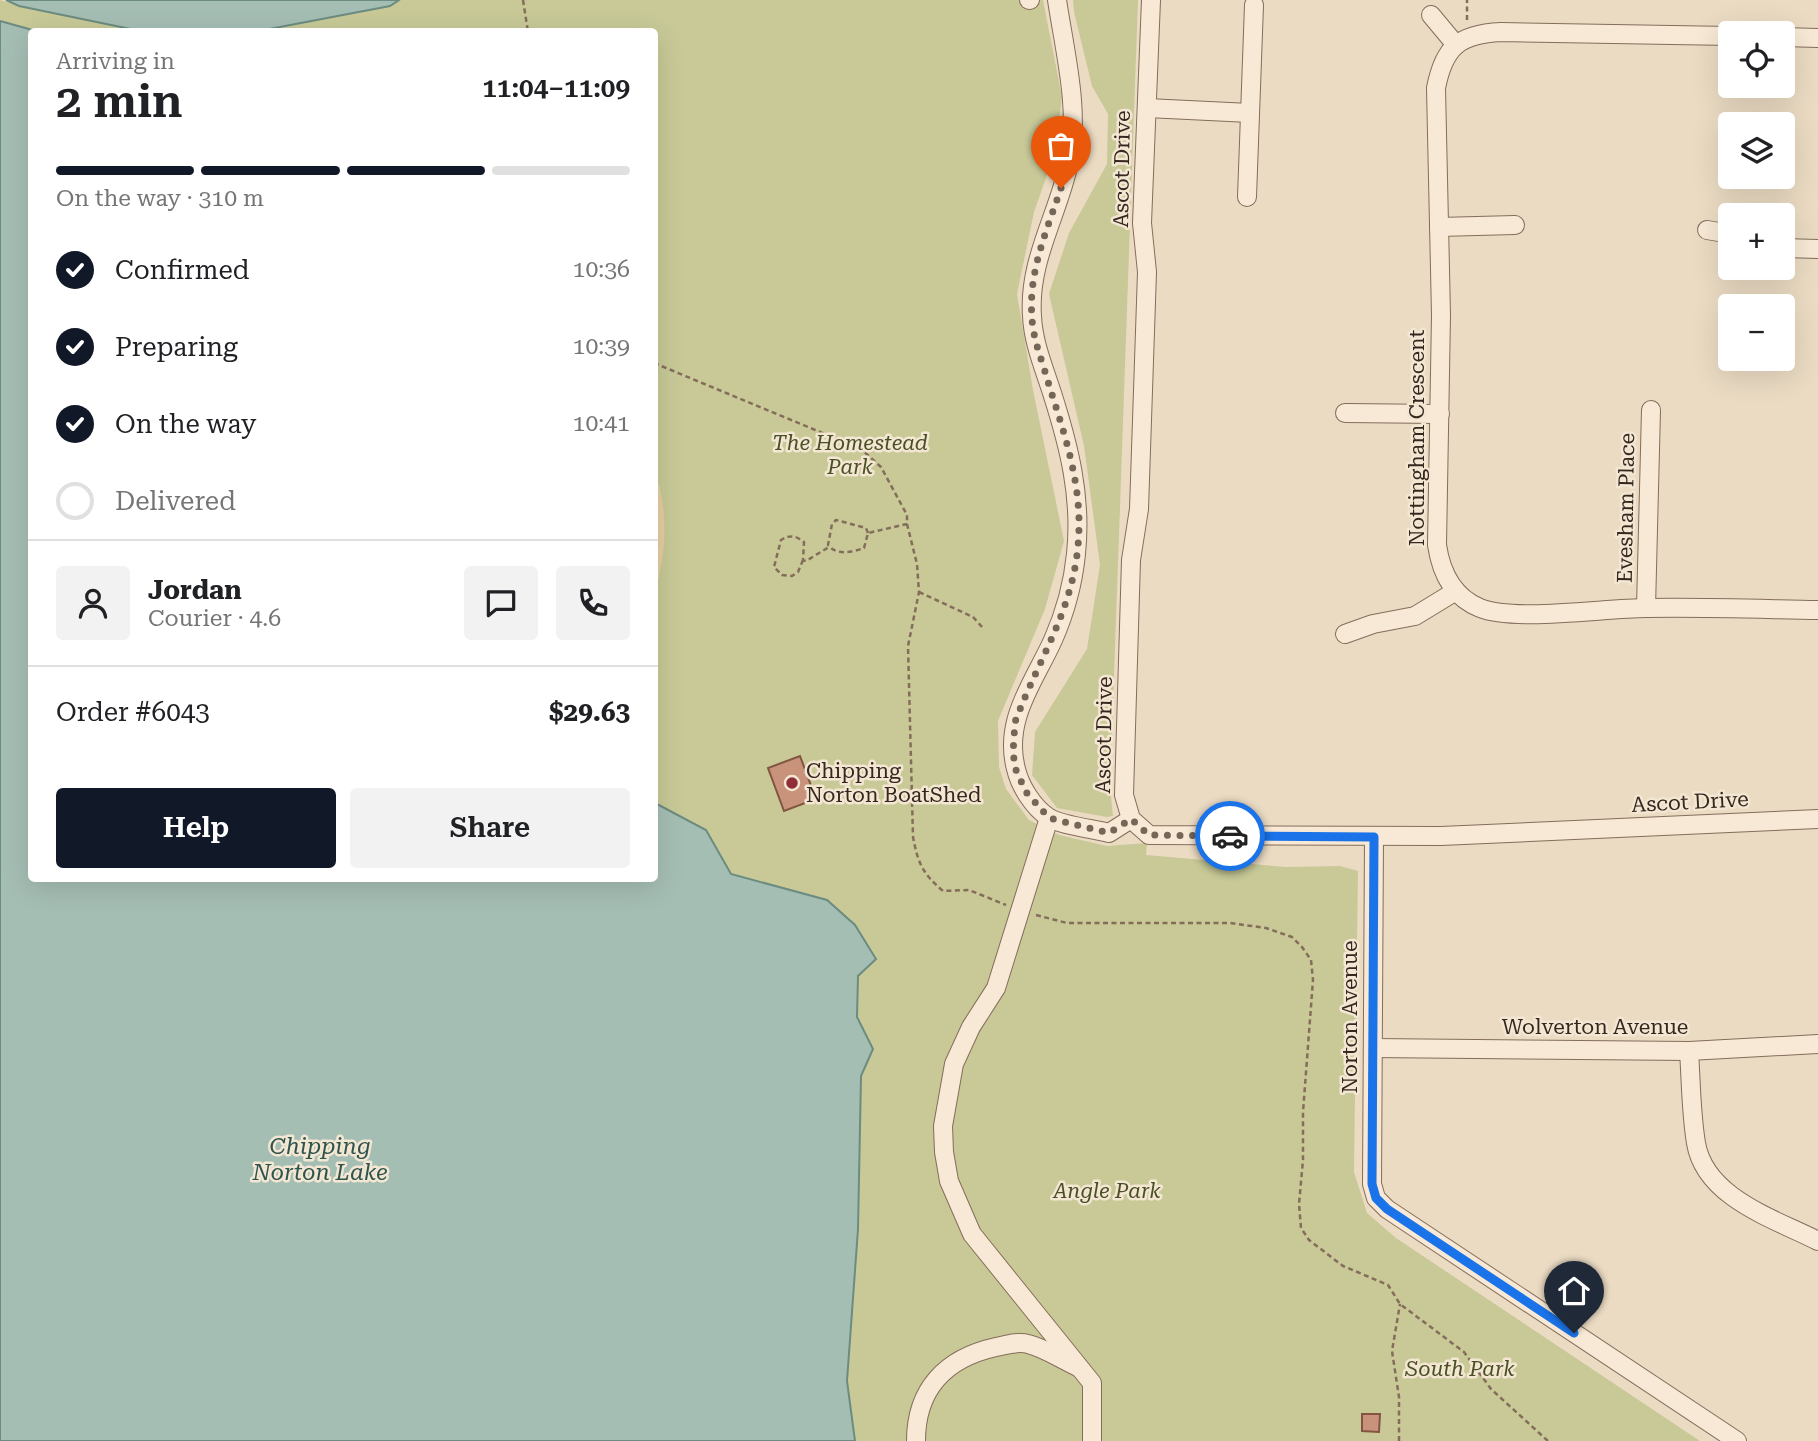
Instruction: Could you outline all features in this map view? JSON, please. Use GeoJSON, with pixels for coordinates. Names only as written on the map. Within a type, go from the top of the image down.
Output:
{"type":"FeatureCollection","features":[{"type":"Feature","properties":{"kind":"street"},"geometry":{"type":"LineString","coordinates":[[1057,0],[1073,111],[1073,138],[1068,165],[1037,258],[1031,289],[1032,319],[1038,348],[1070,453],[1079,521],[1071,586],[1063,614],[1027,691],[1012,737],[1016,770],[1026,792],[1049,818],[1109,833],[1131,819]]}},
{"type":"Feature","properties":{"kind":"street","name":"Ascot Drive"},"geometry":{"type":"LineString","coordinates":[[1151,0],[1142,223],[1146,286],[1139,509],[1131,560],[1124,795],[1131,819],[1149,835],[1374,837],[1818,819]]}},
{"type":"Feature","properties":{"kind":"street"},"geometry":{"type":"LineString","coordinates":[[1247,197],[1254,5]]}},
{"type":"Feature","properties":{"kind":"street"},"geometry":{"type":"LineString","coordinates":[[1431,15],[1461,41],[1501,32],[1718,36]]}},
{"type":"Feature","properties":{"kind":"street"},"geometry":{"type":"LineString","coordinates":[[1795,37],[1818,38]]}},
{"type":"Feature","properties":{"kind":"street","name":"Nottingham Crescent"},"geometry":{"type":"LineString","coordinates":[[1456,591],[1440,563],[1437,545],[1440,414],[1436,88],[1446,55],[1461,41]]}},
{"type":"Feature","properties":{"kind":"street"},"geometry":{"type":"LineString","coordinates":[[1147,108],[1250,113]]}},
{"type":"Feature","properties":{"kind":"street"},"geometry":{"type":"LineString","coordinates":[[1439,228],[1515,225]]}},
{"type":"Feature","properties":{"kind":"street"},"geometry":{"type":"LineString","coordinates":[[1707,230],[1718,231]]}},
{"type":"Feature","properties":{"kind":"street"},"geometry":{"type":"LineString","coordinates":[[1795,248],[1818,249]]}},
{"type":"Feature","properties":{"kind":"street","name":"Evesham Place"},"geometry":{"type":"LineString","coordinates":[[1646,608],[1651,410]]}},
{"type":"Feature","properties":{"kind":"street"},"geometry":{"type":"LineString","coordinates":[[1345,413],[1440,414]]}},
{"type":"Feature","properties":{"kind":"street"},"geometry":{"type":"LineString","coordinates":[[1345,634],[1373,624],[1415,616],[1456,591],[1476,606],[1502,613],[1646,608],[1818,610]]}},
{"type":"Feature","properties":{"kind":"street"},"geometry":{"type":"LineString","coordinates":[[1049,818],[996,988],[971,1027],[954,1064],[943,1126],[944,1152],[949,1181],[972,1234],[1092,1383],[1092,1441]]}},
{"type":"Feature","properties":{"kind":"street","name":"Norton Avenue"},"geometry":{"type":"LineString","coordinates":[[1374,837],[1372,1184],[1376,1198],[1387,1209],[1737,1441]]}},
{"type":"Feature","properties":{"kind":"street","name":"Wolverton Avenue"},"geometry":{"type":"LineString","coordinates":[[1373,1048],[1689,1051],[1818,1044]]}},
{"type":"Feature","properties":{"kind":"street"},"geometry":{"type":"LineString","coordinates":[[1689,1051],[1696,1145],[1709,1174],[1730,1195],[1818,1241]]}},
{"type":"Feature","properties":{"kind":"street"},"geometry":{"type":"LineString","coordinates":[[916,1441],[916,1422],[925,1393],[946,1369],[973,1352],[1027,1343],[1038,1335],[1041,1319]]}},
{"type":"Feature","properties":{"kind":"street"},"geometry":{"type":"LineString","coordinates":[[1027,1343],[1084,1370]]}},
{"type":"Feature","properties":{"kind":"path"},"geometry":{"type":"LineString","coordinates":[[523,0],[527,28]]}},
{"type":"Feature","properties":{"kind":"path"},"geometry":{"type":"LineString","coordinates":[[1461,41],[1467,0]]}},
{"type":"Feature","properties":{"kind":"path"},"geometry":{"type":"LineString","coordinates":[[658,365],[861,449],[881,467],[907,515],[917,564],[919,592],[908,646],[913,837],[925,876],[943,891],[969,890],[1021,910],[1067,923],[1230,923],[1266,928],[1292,937],[1302,947],[1311,960],[1313,980],[1303,1112],[1303,1160],[1299,1203],[1301,1228],[1309,1240],[1343,1266],[1388,1285],[1400,1304],[1464,1352],[1491,1389],[1548,1441]]}},
{"type":"Feature","properties":{"kind":"path"},"geometry":{"type":"LineString","coordinates":[[803,560],[809,561],[829,547],[832,524],[836,520],[866,527],[868,533],[864,548],[849,553],[829,547]]}},
{"type":"Feature","properties":{"kind":"path"},"geometry":{"type":"LineString","coordinates":[[868,533],[907,524]]}},
{"type":"Feature","properties":{"kind":"path"},"geometry":{"type":"LineString","coordinates":[[786,537],[795,537],[804,542],[803,560],[798,572],[792,576],[782,575],[774,567],[781,540],[786,537]]}},
{"type":"Feature","properties":{"kind":"path"},"geometry":{"type":"LineString","coordinates":[[919,592],[973,618],[984,628]]}},
{"type":"Feature","properties":{"kind":"path"},"geometry":{"type":"LineString","coordinates":[[1399,1441],[1399,1396],[1392,1351],[1400,1304]]}},
{"type":"Feature","properties":{"kind":"green space"},"geometry":{"type":"Polygon","coordinates":[[[0,0],[130,28],[28,29],[0,21],[0,0]]]}},
{"type":"Feature","properties":{"kind":"green space"},"geometry":{"type":"Polygon","coordinates":[[[399,0],[1043,0],[1062,97],[1055,152],[1034,212],[1017,294],[1033,390],[1064,541],[1045,609],[998,721],[999,767],[1006,789],[1029,820],[1059,835],[1107,846],[1147,843],[1146,855],[1286,867],[1340,866],[1358,871],[1354,1172],[1367,1213],[1396,1238],[1700,1441],[855,1441],[847,1381],[858,1229],[861,1076],[873,1049],[857,1017],[858,976],[876,959],[827,900],[731,874],[706,830],[658,805],[658,28],[279,28],[389,6],[399,0]]]}},
{"type":"Feature","properties":{"kind":"green space"},"geometry":{"type":"Polygon","coordinates":[[[1073,0],[1138,0],[1110,788],[1113,816],[1107,817],[1057,808],[1032,775],[1035,732],[1087,649],[1100,565],[1084,446],[1049,294],[1069,233],[1107,164],[1108,114],[1092,86],[1073,0]]]}},
{"type":"Feature","properties":{"kind":"sand"},"geometry":{"type":"Polygon","coordinates":[[[658,484],[664,515],[664,546],[658,578],[658,484]]]}},
{"type":"Feature","properties":{"kind":"water"},"geometry":{"type":"Polygon","coordinates":[[[6,0],[399,0],[390,6],[275,28],[126,28],[19,6],[6,0]]]}},
{"type":"Feature","properties":{"kind":"water","name":"Chipping Norton Lake"},"geometry":{"type":"Polygon","coordinates":[[[0,21],[28,29],[28,882],[658,882],[658,805],[706,830],[731,874],[827,900],[855,925],[876,959],[858,976],[857,1017],[873,1049],[861,1076],[858,1229],[847,1381],[855,1441],[0,1441],[0,21]]]}},
{"type":"Feature","properties":{"kind":"building","name":"Chipping Norton BoatShed"},"geometry":{"type":"Polygon","coordinates":[[[800,756],[816,799],[784,811],[768,768],[800,756]]]}},
{"type":"Feature","properties":{"kind":"building"},"geometry":{"type":"Polygon","coordinates":[[[1362,1414],[1380,1414],[1379,1432],[1362,1431],[1362,1414]]]}},
{"type":"Feature","properties":{"kind":"way so far"},"geometry":{"type":"LineString","coordinates":[[1061,188],[1037,258],[1031,289],[1032,319],[1038,348],[1070,453],[1079,521],[1071,586],[1063,614],[1015,722],[1012,737],[1016,770],[1026,792],[1049,818],[1109,833],[1131,819],[1149,835],[1230,836]]}},
{"type":"Feature","properties":{"kind":"place","name":"Chipping Norton BoatShed"},"geometry":{"type":"Point","coordinates":[792,783]}},
{"type":"Feature","properties":{"kind":"route"},"geometry":{"type":"LineString","coordinates":[[1230,836],[1374,837],[1372,1184],[1376,1198],[1387,1209],[1574,1333]]}},
{"type":"Feature","properties":{"kind":"park label","name":"The Homestead Park"},"geometry":{"type":"Point","coordinates":[850,455]}},
{"type":"Feature","properties":{"kind":"park label","name":"Angle Park"},"geometry":{"type":"Point","coordinates":[1107,1191]}},
{"type":"Feature","properties":{"kind":"park label","name":"South Park"},"geometry":{"type":"Point","coordinates":[1460,1369]}}]}
